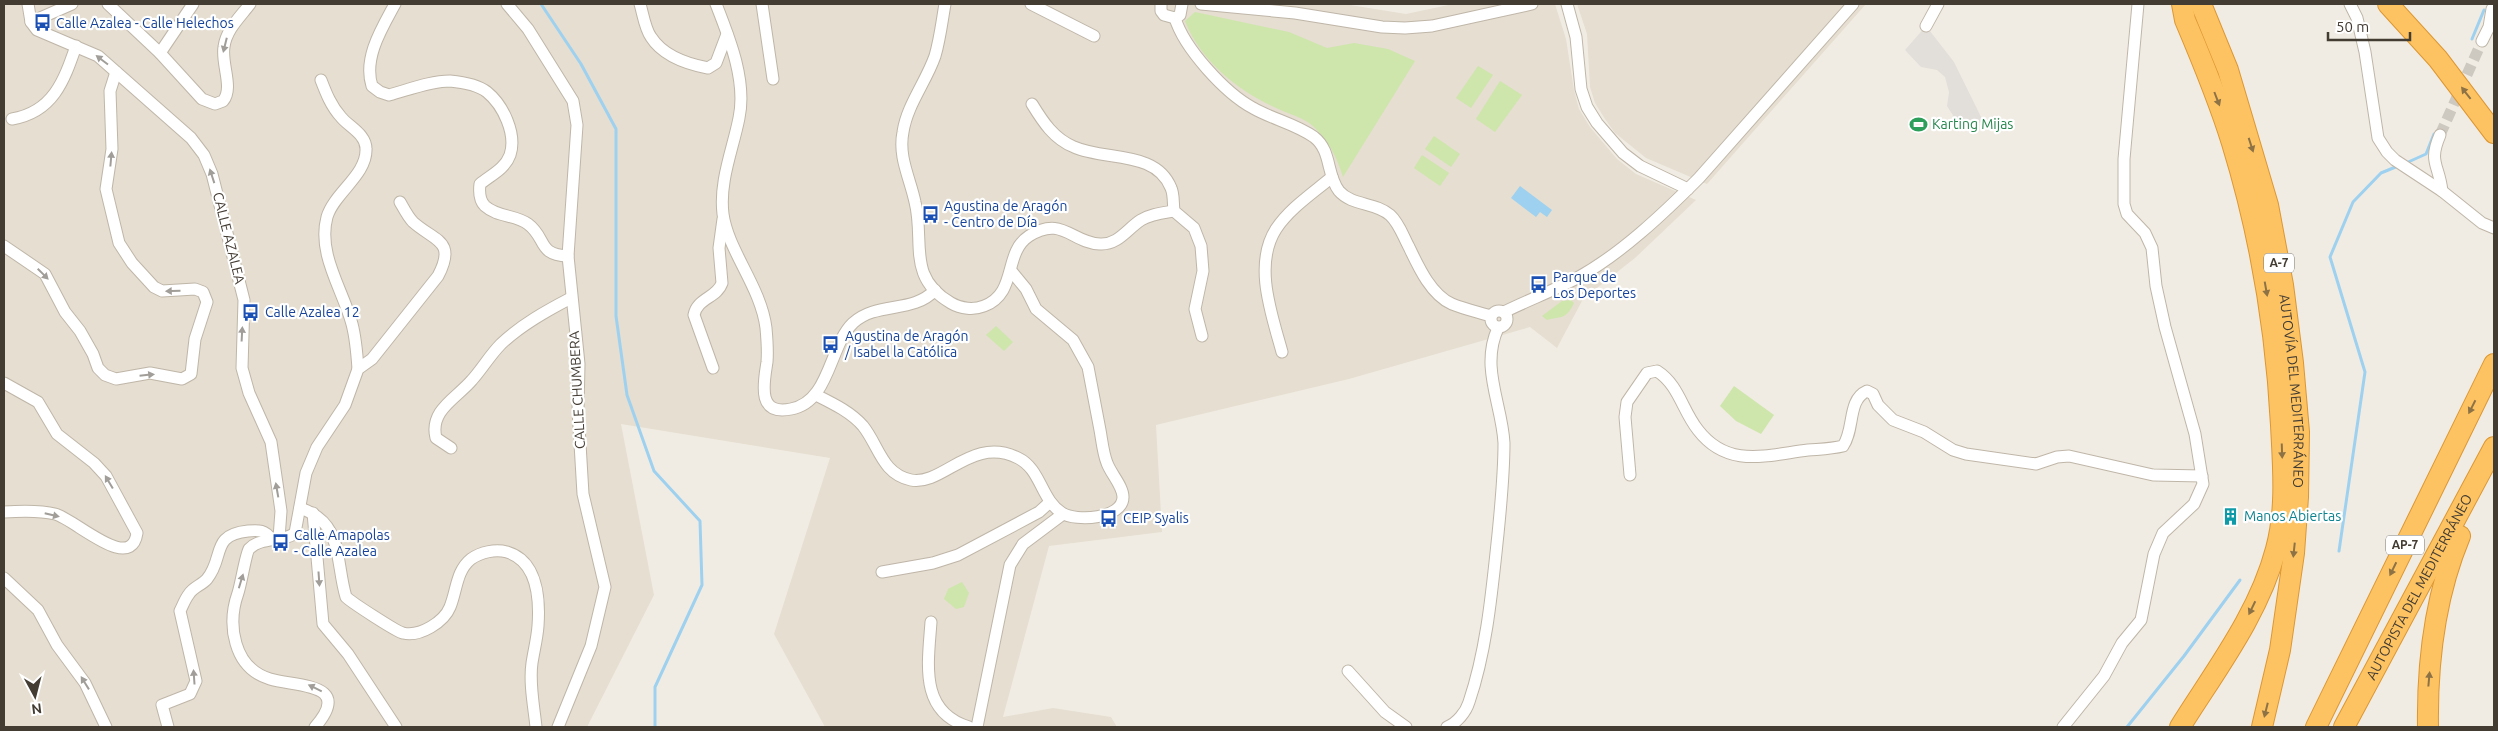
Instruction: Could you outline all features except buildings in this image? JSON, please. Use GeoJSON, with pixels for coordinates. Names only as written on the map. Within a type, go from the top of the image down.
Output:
{"type":"FeatureCollection","features":[{"type":"Feature","properties":{"kind":"highway"},"geometry":{"type":"LineString","coordinates":[[2183,4],[2220,74],[2236,99]]}},
{"type":"Feature","properties":{"kind":"highway"},"geometry":{"type":"LineString","coordinates":[[2180,727],[2240,632],[2266,575],[2276,549],[2281,525],[2283,484],[2280,398],[2268,300],[2258,242],[2232,143],[2185,20],[2183,4]]}},
{"type":"Feature","properties":{"kind":"highway","name":"AUTOVÍA DEL MEDITERRÁNEO"},"geometry":{"type":"LineString","coordinates":[[2201,4],[2228,70],[2268,205],[2283,285],[2299,432],[2298,497],[2294,553],[2280,650],[2262,727]]}},
{"type":"Feature","properties":{"kind":"highway"},"geometry":{"type":"LineString","coordinates":[[2388,4],[2438,59],[2494,133]]}},
{"type":"Feature","properties":{"kind":"highway","name":"AUTOPISTA DEL MEDITERRÁNEO"},"geometry":{"type":"LineString","coordinates":[[2316,727],[2494,364]]}},
{"type":"Feature","properties":{"kind":"highway","name":"AUTOPISTA DEL MEDITERRÁNEO"},"geometry":{"type":"LineString","coordinates":[[2344,727],[2494,447]]}},
{"type":"Feature","properties":{"kind":"highway"},"geometry":{"type":"LineString","coordinates":[[2428,727],[2427,700],[2433,639],[2440,600],[2452,554],[2468,514],[2471,492]]}},
{"type":"Feature","properties":{"kind":"street"},"geometry":{"type":"LineString","coordinates":[[28,4],[31,22],[72,4]]}},
{"type":"Feature","properties":{"kind":"street"},"geometry":{"type":"LineString","coordinates":[[108,4],[160,53],[202,99],[215,104],[223,101],[228,92],[222,59],[224,45],[229,32],[250,4]]}},
{"type":"Feature","properties":{"kind":"street"},"geometry":{"type":"LineString","coordinates":[[160,53],[193,4]]}},
{"type":"Feature","properties":{"kind":"street"},"geometry":{"type":"LineString","coordinates":[[395,4],[374,47],[369,67],[372,86],[380,92],[389,95],[449,81],[471,84],[486,91],[505,117],[510,131],[510,154],[502,168],[480,184],[481,201],[486,207],[498,213],[523,220],[532,227],[547,251],[555,255],[568,256]]}},
{"type":"Feature","properties":{"kind":"street","name":"CALLE CHUMBERA"},"geometry":{"type":"LineString","coordinates":[[507,4],[528,29],[573,100],[577,125],[568,256],[579,364],[578,410],[583,494],[605,587],[591,646],[558,727]]}},
{"type":"Feature","properties":{"kind":"street"},"geometry":{"type":"LineString","coordinates":[[640,4],[650,36],[665,52],[691,64],[708,68],[716,63],[727,34]]}},
{"type":"Feature","properties":{"kind":"street"},"geometry":{"type":"LineString","coordinates":[[762,4],[773,79]]}},
{"type":"Feature","properties":{"kind":"street"},"geometry":{"type":"LineString","coordinates":[[945,4],[941,34],[935,56],[906,116],[902,148],[904,163],[916,203],[920,264],[935,290],[942,298],[954,305],[968,309],[983,307],[996,300],[1006,286],[1012,272],[1017,249],[1028,237],[1041,230],[1057,228],[1073,233],[1086,242],[1101,244],[1115,241],[1140,221],[1155,214],[1174,211]]}},
{"type":"Feature","properties":{"kind":"street"},"geometry":{"type":"LineString","coordinates":[[1031,4],[1094,36]]}},
{"type":"Feature","properties":{"kind":"street"},"geometry":{"type":"LineString","coordinates":[[1161,4],[1164,15],[1174,18],[1181,33],[1204,65],[1226,89],[1252,108],[1313,136],[1322,145],[1332,177],[1339,191],[1346,197],[1369,204],[1389,214],[1396,222],[1418,266],[1432,286],[1450,303],[1492,316]]}},
{"type":"Feature","properties":{"kind":"street"},"geometry":{"type":"LineString","coordinates":[[1174,18],[1183,9],[1182,4]]}},
{"type":"Feature","properties":{"kind":"street"},"geometry":{"type":"LineString","coordinates":[[1201,4],[1295,13],[1382,27],[1405,28],[1432,26],[1532,4]]}},
{"type":"Feature","properties":{"kind":"street"},"geometry":{"type":"LineString","coordinates":[[1566,4],[1576,37],[1581,89],[1587,107],[1596,123],[1623,153],[1640,166],[1688,189]]}},
{"type":"Feature","properties":{"kind":"street"},"geometry":{"type":"LineString","coordinates":[[1492,316],[1498,311],[1504,312],[1577,278],[1598,264],[1657,217],[1688,189],[1853,4]]}},
{"type":"Feature","properties":{"kind":"street"},"geometry":{"type":"LineString","coordinates":[[1926,26],[1938,4]]}},
{"type":"Feature","properties":{"kind":"street"},"geometry":{"type":"LineString","coordinates":[[2063,727],[2104,676],[2122,643],[2141,620],[2154,554],[2163,533],[2194,504],[2202,484],[2190,412],[2162,310],[2152,248],[2145,233],[2127,214],[2124,204],[2124,159],[2138,4]]}},
{"type":"Feature","properties":{"kind":"street"},"geometry":{"type":"LineString","coordinates":[[2350,4],[2357,18],[2365,52],[2378,138],[2395,160],[2442,191],[2482,223],[2494,228]]}},
{"type":"Feature","properties":{"kind":"street"},"geometry":{"type":"LineString","coordinates":[[713,368],[694,315],[698,304],[720,288],[722,283],[719,248],[725,176],[740,116],[740,81],[718,6]]}},
{"type":"Feature","properties":{"kind":"street"},"geometry":{"type":"LineString","coordinates":[[2482,41],[2489,27],[2492,10]]}},
{"type":"Feature","properties":{"kind":"street","name":"CALLE AZALEA"},"geometry":{"type":"LineString","coordinates":[[31,22],[44,34],[98,56],[192,138],[204,155],[212,174],[244,300],[242,368],[249,393],[271,442],[281,511],[275,538]]}},
{"type":"Feature","properties":{"kind":"street"},"geometry":{"type":"LineString","coordinates":[[12,119],[27,116],[41,108],[57,91],[64,79],[76,46]]}},
{"type":"Feature","properties":{"kind":"street"},"geometry":{"type":"LineString","coordinates":[[4,246],[45,274],[65,312],[80,331],[94,354],[98,368],[105,375],[116,379],[150,373],[182,379],[191,374],[195,339],[207,302],[203,292],[195,289],[162,291],[154,287],[132,263],[119,243],[106,189],[112,149],[110,91],[116,72]]}},
{"type":"Feature","properties":{"kind":"street"},"geometry":{"type":"LineString","coordinates":[[321,80],[330,102],[341,117],[360,134],[366,148],[365,158],[357,173],[330,210],[326,232],[330,266],[352,324],[358,369]]}},
{"type":"Feature","properties":{"kind":"street"},"geometry":{"type":"LineString","coordinates":[[1032,104],[1052,134],[1072,147],[1096,155],[1140,160],[1161,172],[1172,189],[1174,211],[1194,228],[1201,246],[1202,270],[1195,309],[1202,336]]}},
{"type":"Feature","properties":{"kind":"street"},"geometry":{"type":"LineString","coordinates":[[2440,135],[2433,156],[2440,175],[2442,191]]}},
{"type":"Feature","properties":{"kind":"street"},"geometry":{"type":"LineString","coordinates":[[1282,352],[1266,281],[1267,253],[1276,230],[1300,203],[1332,177]]}},
{"type":"Feature","properties":{"kind":"street"},"geometry":{"type":"LineString","coordinates":[[315,727],[327,707],[327,698],[322,690],[308,685],[269,679],[253,670],[242,658],[235,641],[232,612],[244,576],[247,552],[250,547],[275,538],[290,537],[295,533],[310,464],[317,447],[345,404],[358,369],[378,351],[438,276],[445,263],[441,243],[433,234],[413,222],[400,202]]}},
{"type":"Feature","properties":{"kind":"street"},"geometry":{"type":"LineString","coordinates":[[723,215],[733,244],[760,304],[768,348],[763,392],[766,401],[778,410],[792,409],[816,395],[843,337],[852,324],[865,314],[882,309],[920,303],[935,290]]}},
{"type":"Feature","properties":{"kind":"street"},"geometry":{"type":"LineString","coordinates":[[719,248],[733,244]]}},
{"type":"Feature","properties":{"kind":"street"},"geometry":{"type":"LineString","coordinates":[[816,395],[853,416],[870,436],[884,462],[903,477],[922,480],[974,456],[989,452],[1007,453],[1020,459],[1028,466],[1036,476],[1050,502],[1063,514],[1086,519],[1107,514],[1120,507],[1123,500],[1122,491],[1106,462],[1088,367],[1083,355],[1072,340],[1036,309],[1026,290],[1012,272]]}},
{"type":"Feature","properties":{"kind":"street"},"geometry":{"type":"LineString","coordinates":[[452,448],[436,438],[434,428],[440,414],[454,395],[472,382],[500,345],[544,312],[571,298]]}},
{"type":"Feature","properties":{"kind":"street"},"geometry":{"type":"LineString","coordinates":[[1498,328],[1503,327],[1507,323],[1507,317],[1504,312]]}},
{"type":"Feature","properties":{"kind":"street"},"geometry":{"type":"LineString","coordinates":[[1492,316],[1492,323],[1498,328]]}},
{"type":"Feature","properties":{"kind":"street"},"geometry":{"type":"LineString","coordinates":[[1447,727],[1455,724],[1469,704],[1483,649],[1494,572],[1504,442],[1492,383],[1491,349],[1498,328]]}},
{"type":"Feature","properties":{"kind":"street"},"geometry":{"type":"LineString","coordinates":[[1630,475],[1625,417],[1627,402],[1647,373],[1657,371],[1666,377],[1676,389],[1698,430],[1718,449],[1738,456],[1757,458],[1843,446],[1849,431],[1856,401],[1860,395],[1867,391],[1873,394],[1878,405],[1892,420],[1924,432],[1954,450],[1966,454],[2036,464],[2057,457],[2069,456],[2153,475],[2202,476]]}},
{"type":"Feature","properties":{"kind":"street"},"geometry":{"type":"LineString","coordinates":[[4,383],[38,402],[57,434],[94,463],[112,487],[137,533],[136,542],[130,548],[121,549],[110,546],[56,514],[4,512]]}},
{"type":"Feature","properties":{"kind":"street"},"geometry":{"type":"LineString","coordinates":[[882,572],[933,563],[958,555],[1039,512],[1050,502]]}},
{"type":"Feature","properties":{"kind":"street"},"geometry":{"type":"LineString","coordinates":[[300,508],[313,513],[324,521],[331,531],[336,545],[346,597],[354,604],[403,633],[413,633],[430,627],[442,618],[450,608],[463,567],[473,558],[498,550],[517,555],[527,565],[533,578],[538,598],[537,645],[532,663],[536,727]]}},
{"type":"Feature","properties":{"kind":"street"},"geometry":{"type":"LineString","coordinates":[[313,513],[322,624],[348,654],[396,727]]}},
{"type":"Feature","properties":{"kind":"street"},"geometry":{"type":"LineString","coordinates":[[977,727],[1010,565],[1023,544],[1063,514]]}},
{"type":"Feature","properties":{"kind":"street"},"geometry":{"type":"LineString","coordinates":[[168,727],[162,705],[190,694],[196,681],[180,611],[189,593],[207,579],[221,543],[227,536],[235,532],[257,530],[266,532],[275,538]]}},
{"type":"Feature","properties":{"kind":"street"},"geometry":{"type":"LineString","coordinates":[[4,578],[38,610],[57,645],[85,683],[106,727]]}},
{"type":"Feature","properties":{"kind":"street"},"geometry":{"type":"LineString","coordinates":[[931,622],[928,657],[930,688],[948,720],[969,727]]}},
{"type":"Feature","properties":{"kind":"street"},"geometry":{"type":"LineString","coordinates":[[1348,672],[1385,712],[1406,727]]}},
{"type":"Feature","properties":{"kind":"shaded area"},"geometry":{"type":"Polygon","coordinates":[[[4,4],[1344,4],[1406,14],[1453,4],[1555,4],[1566,39],[1579,109],[1590,127],[1617,159],[1636,174],[1696,200],[1635,258],[1583,299],[1557,348],[1530,327],[1349,379],[1156,425],[1162,532],[1049,546],[1003,717],[1053,708],[1111,717],[1117,727],[825,727],[774,634],[830,458],[621,424],[654,595],[587,727],[4,727],[4,4]]]}},
{"type":"Feature","properties":{"kind":"shaded area"},"geometry":{"type":"Polygon","coordinates":[[[1577,4],[1866,4],[1707,184],[1646,158],[1615,133],[1595,103],[1590,87],[1587,34],[1577,4]]]}},
{"type":"Feature","properties":{"kind":"shaded area"},"geometry":{"type":"Polygon","coordinates":[[[1926,26],[1954,62],[1983,121],[1963,131],[1947,106],[1949,92],[1945,77],[1937,70],[1921,67],[1905,50],[1926,26]]]}},
{"type":"Feature","properties":{"kind":"green space"},"geometry":{"type":"Polygon","coordinates":[[[1195,12],[1289,32],[1327,48],[1354,43],[1388,49],[1415,61],[1343,177],[1329,145],[1311,124],[1247,92],[1210,61],[1200,48],[1185,21],[1195,12]]]}},
{"type":"Feature","properties":{"kind":"green space"},"geometry":{"type":"Polygon","coordinates":[[[1478,66],[1493,75],[1471,108],[1456,98],[1478,66]]]}},
{"type":"Feature","properties":{"kind":"green space"},"geometry":{"type":"Polygon","coordinates":[[[1500,81],[1522,95],[1495,132],[1476,119],[1500,81]]]}},
{"type":"Feature","properties":{"kind":"green space"},"geometry":{"type":"Polygon","coordinates":[[[1434,136],[1460,154],[1451,167],[1425,149],[1434,136]]]}},
{"type":"Feature","properties":{"kind":"green space"},"geometry":{"type":"Polygon","coordinates":[[[1422,155],[1449,173],[1440,186],[1414,168],[1422,155]]]}},
{"type":"Feature","properties":{"kind":"green space"},"geometry":{"type":"Polygon","coordinates":[[[1571,300],[1574,303],[1566,315],[1547,320],[1542,316],[1562,301],[1571,300]]]}},
{"type":"Feature","properties":{"kind":"green space"},"geometry":{"type":"Polygon","coordinates":[[[996,326],[1013,342],[1004,351],[986,335],[996,326]]]}},
{"type":"Feature","properties":{"kind":"green space"},"geometry":{"type":"Polygon","coordinates":[[[1734,386],[1774,415],[1761,434],[1736,421],[1720,406],[1734,386]]]}},
{"type":"Feature","properties":{"kind":"green space"},"geometry":{"type":"Polygon","coordinates":[[[962,582],[969,593],[964,607],[956,609],[944,599],[948,589],[962,582]]]}},
{"type":"Feature","properties":{"kind":"water"},"geometry":{"type":"Polygon","coordinates":[[[1520,186],[1552,210],[1547,217],[1540,212],[1536,217],[1511,198],[1520,186]]]}},
{"type":"Feature","properties":{"kind":"waterway"},"geometry":{"type":"LineString","coordinates":[[541,4],[581,64],[616,129],[616,316],[627,395],[654,471],[700,521],[702,585],[655,687],[655,727]]}},
{"type":"Feature","properties":{"kind":"waterway"},"geometry":{"type":"LineString","coordinates":[[2472,39],[2484,10]]}},
{"type":"Feature","properties":{"kind":"waterway"},"geometry":{"type":"LineString","coordinates":[[2406,163],[2426,154],[2434,134]]}},
{"type":"Feature","properties":{"kind":"waterway"},"geometry":{"type":"LineString","coordinates":[[2339,551],[2365,372],[2330,257],[2353,202],[2381,173],[2398,166]]}},
{"type":"Feature","properties":{"kind":"waterway"},"geometry":{"type":"LineString","coordinates":[[2127,727],[2184,656],[2240,580]]}},
{"type":"Feature","properties":{"kind":"tunnel"},"geometry":{"type":"LineString","coordinates":[[2440,135],[2482,41]]}},
{"type":"Feature","properties":{"kind":"place","name":"Calle Azalea - Calle Helechos"},"geometry":{"type":"Point","coordinates":[42,23]}},
{"type":"Feature","properties":{"kind":"place","name":"Karting Mijas"},"geometry":{"type":"Point","coordinates":[1918,124]}},
{"type":"Feature","properties":{"kind":"place","name":"Agustina de Aragón - Centro de Día"},"geometry":{"type":"Point","coordinates":[930,214]}},
{"type":"Feature","properties":{"kind":"place","name":"Parque de Los Deportes"},"geometry":{"type":"Point","coordinates":[1539,285]}},
{"type":"Feature","properties":{"kind":"place","name":"Calle Azalea 12"},"geometry":{"type":"Point","coordinates":[251,312]}},
{"type":"Feature","properties":{"kind":"place","name":"Agustina de Aragón / Isabel la Católica"},"geometry":{"type":"Point","coordinates":[831,344]}},
{"type":"Feature","properties":{"kind":"place","name":"Manos Abiertas"},"geometry":{"type":"Point","coordinates":[2230,516]}},
{"type":"Feature","properties":{"kind":"place","name":"CEIP Syalis"},"geometry":{"type":"Point","coordinates":[1109,518]}},
{"type":"Feature","properties":{"kind":"place","name":"Calle Amapolas - Calle Azalea"},"geometry":{"type":"Point","coordinates":[280,543]}}]}
